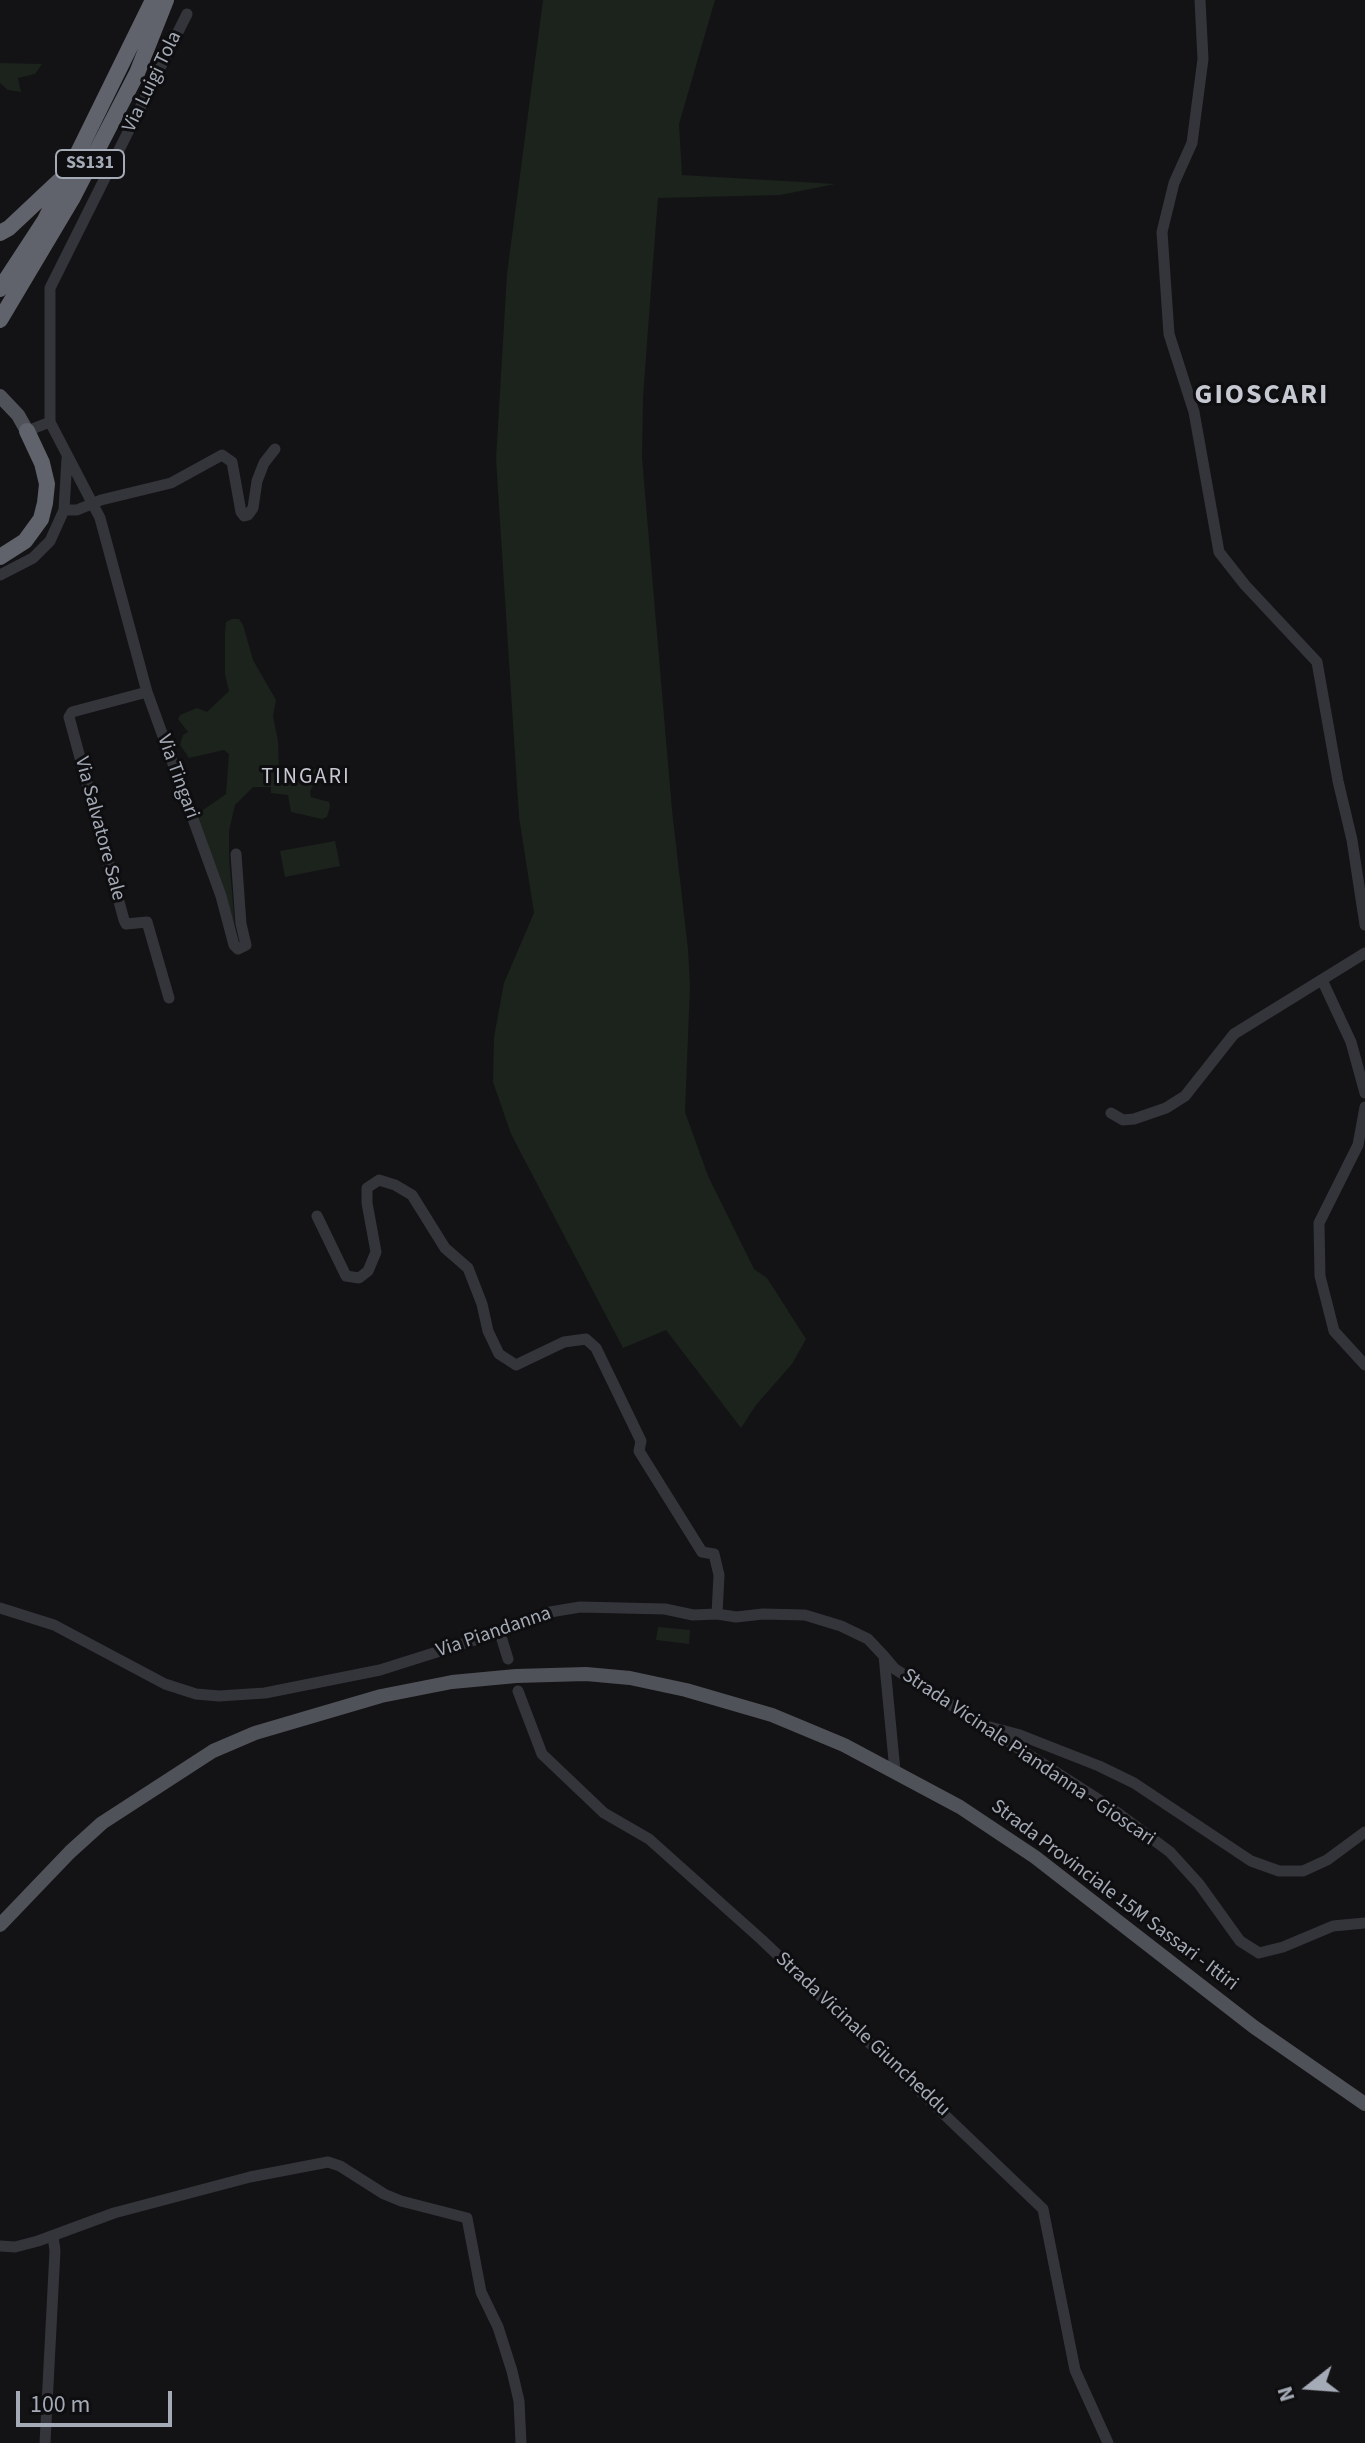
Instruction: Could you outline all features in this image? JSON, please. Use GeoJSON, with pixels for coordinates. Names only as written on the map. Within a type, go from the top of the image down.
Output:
{"type":"FeatureCollection","features":[{"type":"Feature","properties":{"kind":"highway","name":"SS131"},"geometry":{"type":"LineString","coordinates":[[0,289],[45,220],[153,0]]}},
{"type":"Feature","properties":{"kind":"highway","name":"SS131"},"geometry":{"type":"LineString","coordinates":[[0,320],[72,199],[137,73],[166,0]]}},
{"type":"Feature","properties":{"kind":"highway"},"geometry":{"type":"LineString","coordinates":[[0,233],[50,191],[74,165]]}},
{"type":"Feature","properties":{"kind":"highway"},"geometry":{"type":"LineString","coordinates":[[0,557],[25,541],[41,519],[45,503],[47,484],[42,463],[27,431]]}},
{"type":"Feature","properties":{"kind":"main road"},"geometry":{"type":"LineString","coordinates":[[0,396],[18,415],[27,431]]}},
{"type":"Feature","properties":{"kind":"main road","name":"Strada Provinciale 15M Sassari - Ittiri"},"geometry":{"type":"LineString","coordinates":[[0,1925],[102,1823],[213,1751],[255,1733],[413,1688],[516,1676],[586,1674],[630,1678],[686,1690],[772,1715],[844,1745],[960,1807],[1035,1857],[1254,2027],[1365,2104]]}},
{"type":"Feature","properties":{"kind":"street"},"geometry":{"type":"LineString","coordinates":[[1200,0],[1203,59],[1192,143],[1174,183],[1162,232],[1169,334],[1194,412],[1219,552],[1245,585],[1317,662],[1352,840],[1365,925]]}},
{"type":"Feature","properties":{"kind":"street","name":"Via Luigi Tola"},"geometry":{"type":"LineString","coordinates":[[50,422],[50,288],[187,14]]}},
{"type":"Feature","properties":{"kind":"street"},"geometry":{"type":"LineString","coordinates":[[27,431],[50,422]]}},
{"type":"Feature","properties":{"kind":"street","name":"Via Tingari"},"geometry":{"type":"LineString","coordinates":[[50,422],[95,504],[147,692],[221,896],[234,945],[238,949],[246,945],[241,924],[236,854]]}},
{"type":"Feature","properties":{"kind":"street"},"geometry":{"type":"LineString","coordinates":[[0,575],[44,549],[64,510],[77,510],[171,483],[222,455],[232,462],[241,512],[244,516],[248,515],[253,508],[260,472],[275,449]]}},
{"type":"Feature","properties":{"kind":"street","name":"Via Tingari"},"geometry":{"type":"LineString","coordinates":[[64,510],[67,457]]}},
{"type":"Feature","properties":{"kind":"street","name":"Via Salvatore Sale"},"geometry":{"type":"LineString","coordinates":[[147,692],[72,712],[69,717],[124,920],[126,924],[147,922],[169,998]]}},
{"type":"Feature","properties":{"kind":"street"},"geometry":{"type":"LineString","coordinates":[[1111,1113],[1123,1120],[1134,1119],[1166,1108],[1185,1096],[1234,1034],[1308,987],[1323,982],[1365,953]]}},
{"type":"Feature","properties":{"kind":"street"},"geometry":{"type":"LineString","coordinates":[[1323,982],[1351,1042],[1365,1093]]}},
{"type":"Feature","properties":{"kind":"street"},"geometry":{"type":"LineString","coordinates":[[1365,1107],[1358,1145],[1319,1223],[1320,1276],[1334,1331],[1365,1365]]}},
{"type":"Feature","properties":{"kind":"street"},"geometry":{"type":"LineString","coordinates":[[317,1216],[346,1276],[359,1278],[368,1271],[376,1252],[367,1188],[379,1180],[395,1185],[412,1195],[445,1248],[468,1268],[482,1304],[488,1331],[499,1354],[516,1365],[564,1342],[586,1339],[596,1348],[641,1441],[639,1451],[702,1552],[714,1554],[719,1575],[717,1614]]}},
{"type":"Feature","properties":{"kind":"street","name":"Via Piandanna"},"geometry":{"type":"LineString","coordinates":[[0,1608],[54,1625],[165,1684],[196,1694],[219,1696],[265,1693],[380,1670],[500,1633],[550,1612],[580,1607],[665,1609],[693,1615],[736,1617],[805,1615],[841,1626],[868,1639],[884,1656]]}},
{"type":"Feature","properties":{"kind":"street"},"geometry":{"type":"LineString","coordinates":[[500,1633],[508,1659]]}},
{"type":"Feature","properties":{"kind":"street"},"geometry":{"type":"LineString","coordinates":[[884,1656],[895,1771]]}},
{"type":"Feature","properties":{"kind":"street","name":"Strada Vicinale Piandanna - Gioscari"},"geometry":{"type":"LineString","coordinates":[[884,1656],[895,1669],[1107,1805],[1170,1852],[1199,1884],[1240,1941],[1259,1953],[1283,1947],[1333,1926],[1365,1923]]}},
{"type":"Feature","properties":{"kind":"street","name":"Strada Vicinale Giuncheddu"},"geometry":{"type":"LineString","coordinates":[[518,1691],[542,1754],[604,1813],[649,1839],[762,1940],[1043,2209],[1075,2370],[1108,2443]]}},
{"type":"Feature","properties":{"kind":"street"},"geometry":{"type":"LineString","coordinates":[[981,1725],[1020,1735],[1134,1783],[1251,1861],[1279,1871],[1303,1871],[1315,1866],[1365,1832]]}},
{"type":"Feature","properties":{"kind":"street"},"geometry":{"type":"LineString","coordinates":[[0,2246],[15,2247],[114,2213],[250,2177],[328,2162],[401,2201],[467,2218],[481,2292],[498,2327],[512,2371],[519,2401],[521,2443]]}},
{"type":"Feature","properties":{"kind":"street"},"geometry":{"type":"LineString","coordinates":[[45,2443],[55,2251],[53,2236]]}},
{"type":"Feature","properties":{"kind":"shaded area"},"geometry":{"type":"Polygon","coordinates":[[[543,0],[715,0],[679,124],[682,175],[835,184],[780,195],[658,198],[653,262],[643,397],[642,458],[672,810],[688,949],[690,985],[685,1112],[708,1176],[754,1269],[767,1278],[806,1339],[792,1364],[756,1405],[741,1428],[666,1330],[623,1348],[511,1134],[493,1082],[494,1037],[504,983],[534,913],[519,817],[496,459],[507,274],[543,0]]]}},
{"type":"Feature","properties":{"kind":"shaded area"},"geometry":{"type":"Polygon","coordinates":[[[0,63],[42,64],[35,74],[18,78],[21,92],[8,90],[0,83],[0,63]]]}},
{"type":"Feature","properties":{"kind":"shaded area"},"geometry":{"type":"Polygon","coordinates":[[[239,619],[243,625],[253,660],[276,700],[273,716],[279,770],[284,775],[290,775],[308,768],[322,770],[322,780],[312,787],[311,797],[329,802],[330,806],[327,817],[322,819],[291,812],[288,795],[271,793],[271,787],[253,787],[235,805],[229,831],[229,857],[235,926],[197,823],[203,810],[226,794],[229,754],[224,750],[189,758],[180,745],[183,735],[188,732],[178,719],[180,715],[197,708],[207,712],[229,691],[225,674],[225,632],[226,622],[239,619]]]}},
{"type":"Feature","properties":{"kind":"shaded area"},"geometry":{"type":"Polygon","coordinates":[[[335,841],[340,866],[285,877],[280,851],[335,841]]]}},
{"type":"Feature","properties":{"kind":"shaded area"},"geometry":{"type":"Polygon","coordinates":[[[658,1627],[690,1630],[689,1644],[656,1640],[658,1627]]]}},
{"type":"Feature","properties":{"kind":"district","name":"GIOSCARI"},"geometry":{"type":"Point","coordinates":[1262,397]}},
{"type":"Feature","properties":{"kind":"district","name":"TINGARI"},"geometry":{"type":"Point","coordinates":[306,778]}}]}
